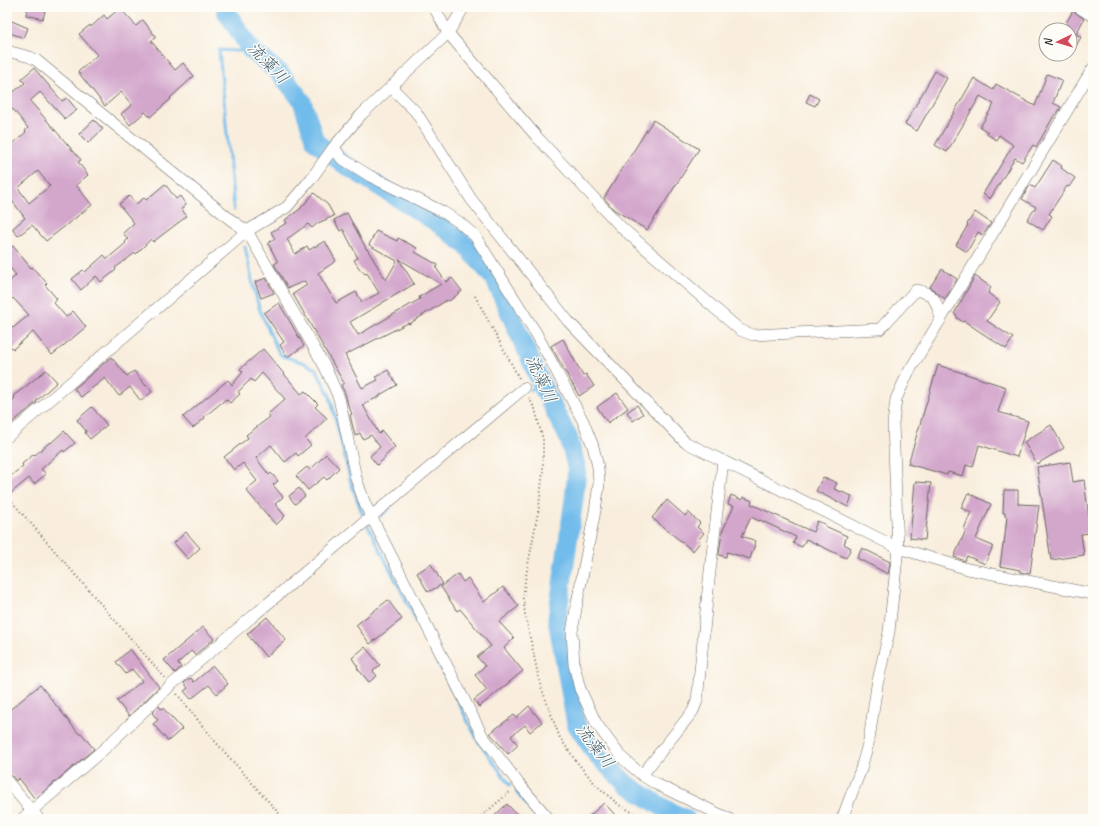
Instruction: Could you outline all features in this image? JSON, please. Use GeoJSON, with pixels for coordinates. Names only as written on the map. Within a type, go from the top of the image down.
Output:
{"type":"FeatureCollection","features":[{"type":"Feature","properties":{"kind":"street"},"geometry":{"type":"LineString","coordinates":[[434,7],[448,33],[537,136],[622,228],[740,330],[753,335],[880,329],[916,290],[927,292],[936,302],[941,319]]}},
{"type":"Feature","properties":{"kind":"street"},"geometry":{"type":"LineString","coordinates":[[7,437],[247,231],[287,207],[311,179],[333,148],[361,116],[448,33],[464,7]]}},
{"type":"Feature","properties":{"kind":"street"},"geometry":{"type":"LineString","coordinates":[[1078,7],[1093,16]]}},
{"type":"Feature","properties":{"kind":"street"},"geometry":{"type":"LineString","coordinates":[[7,51],[36,60],[231,220],[247,231],[328,373],[339,398],[356,478],[365,504],[367,520],[482,735],[519,784],[549,819]]}},
{"type":"Feature","properties":{"kind":"street"},"geometry":{"type":"LineString","coordinates":[[842,819],[861,769],[869,740],[877,685],[889,632],[898,548],[893,424],[896,399],[908,373],[1093,68]]}},
{"type":"Feature","properties":{"kind":"street"},"geometry":{"type":"LineString","coordinates":[[392,88],[416,112],[471,199],[568,321],[690,444],[898,548],[968,569],[1093,594]]}},
{"type":"Feature","properties":{"kind":"street"},"geometry":{"type":"LineString","coordinates":[[333,148],[341,158],[370,176],[460,222],[475,236],[536,333],[584,421],[593,446],[598,468],[599,484],[596,511],[572,632],[574,665],[580,690],[596,723],[621,757],[642,775],[656,784],[729,819]]}},
{"type":"Feature","properties":{"kind":"street"},"geometry":{"type":"LineString","coordinates":[[22,819],[36,815],[171,685],[524,388]]}},
{"type":"Feature","properties":{"kind":"street"},"geometry":{"type":"LineString","coordinates":[[642,775],[693,711],[697,701],[723,461]]}},
{"type":"Feature","properties":{"kind":"street"},"geometry":{"type":"LineString","coordinates":[[7,781],[36,815]]}},
{"type":"Feature","properties":{"kind":"path"},"geometry":{"type":"LineString","coordinates":[[474,296],[536,409],[543,440],[543,471],[539,507],[523,598],[540,684],[560,738],[576,761],[596,786],[620,805],[645,819]]}},
{"type":"Feature","properties":{"kind":"path"},"geometry":{"type":"LineString","coordinates":[[7,496],[171,685],[191,713],[213,739],[284,819]]}},
{"type":"Feature","properties":{"kind":"path"},"geometry":{"type":"LineString","coordinates":[[478,819],[519,784]]}},
{"type":"Feature","properties":{"kind":"building"},"geometry":{"type":"Polygon","coordinates":[[[28,7],[46,7],[43,19],[26,15],[28,7]]]}},
{"type":"Feature","properties":{"kind":"building"},"geometry":{"type":"Polygon","coordinates":[[[120,8],[136,26],[143,20],[156,37],[151,41],[175,70],[183,63],[194,76],[150,117],[145,112],[130,125],[121,114],[132,105],[121,92],[105,106],[78,72],[97,55],[79,34],[90,25],[91,27],[104,15],[107,19],[120,8]]]}},
{"type":"Feature","properties":{"kind":"building"},"geometry":{"type":"Polygon","coordinates":[[[1073,11],[1084,19],[1078,30],[1078,22],[1067,22],[1073,11]]]}},
{"type":"Feature","properties":{"kind":"building"},"geometry":{"type":"Polygon","coordinates":[[[7,19],[28,28],[24,38],[7,32],[7,19]]]}},
{"type":"Feature","properties":{"kind":"building"},"geometry":{"type":"Polygon","coordinates":[[[1078,35],[1081,37],[1078,42],[1078,35]]]}},
{"type":"Feature","properties":{"kind":"building"},"geometry":{"type":"Polygon","coordinates":[[[34,68],[62,101],[67,98],[77,110],[65,119],[40,92],[30,101],[81,160],[78,162],[88,175],[76,185],[92,205],[46,241],[32,225],[18,236],[12,229],[25,218],[7,194],[7,149],[26,132],[25,131],[28,128],[13,109],[7,113],[7,97],[25,83],[21,79],[34,68]],[[38,171],[18,188],[29,203],[50,186],[38,171]]]}},
{"type":"Feature","properties":{"kind":"building"},"geometry":{"type":"Polygon","coordinates":[[[935,71],[947,78],[917,131],[905,124],[935,71]]]}},
{"type":"Feature","properties":{"kind":"building"},"geometry":{"type":"Polygon","coordinates":[[[1047,74],[1062,80],[1053,103],[1061,107],[1056,115],[1055,114],[1036,147],[1033,145],[1022,162],[1015,158],[990,199],[983,194],[1013,145],[999,135],[996,140],[980,127],[994,104],[980,96],[947,152],[935,145],[974,78],[993,90],[996,84],[1035,106],[1047,74]]]}},
{"type":"Feature","properties":{"kind":"building"},"geometry":{"type":"Polygon","coordinates":[[[810,94],[819,99],[815,106],[806,102],[810,94]]]}},
{"type":"Feature","properties":{"kind":"building"},"geometry":{"type":"Polygon","coordinates":[[[94,120],[103,129],[88,143],[79,134],[94,120]]]}},
{"type":"Feature","properties":{"kind":"building"},"geometry":{"type":"Polygon","coordinates":[[[653,120],[699,149],[647,230],[613,209],[604,198],[653,120]]]}},
{"type":"Feature","properties":{"kind":"building"},"geometry":{"type":"Polygon","coordinates":[[[1053,160],[1075,178],[1069,187],[1067,186],[1049,214],[1052,216],[1043,230],[1027,220],[1036,207],[1022,199],[1030,185],[1035,188],[1053,160]]]}},
{"type":"Feature","properties":{"kind":"building"},"geometry":{"type":"Polygon","coordinates":[[[165,184],[176,199],[180,196],[186,205],[181,209],[187,216],[153,242],[151,239],[136,254],[135,253],[115,268],[116,270],[101,282],[96,276],[81,290],[72,279],[83,270],[85,272],[104,255],[107,259],[126,243],[125,242],[128,239],[123,233],[134,223],[119,204],[129,196],[136,204],[144,198],[146,200],[165,184]]]}},
{"type":"Feature","properties":{"kind":"building"},"geometry":{"type":"Polygon","coordinates":[[[314,193],[328,205],[334,216],[318,223],[312,228],[308,224],[287,239],[295,254],[307,246],[309,250],[325,241],[336,261],[318,273],[336,303],[356,292],[362,302],[379,293],[367,273],[365,274],[362,270],[361,271],[354,260],[358,258],[343,229],[340,231],[334,220],[347,213],[367,250],[386,280],[397,261],[369,245],[376,231],[397,241],[398,238],[417,248],[415,252],[438,265],[436,268],[446,282],[452,278],[462,291],[449,301],[447,300],[409,324],[408,323],[345,355],[362,388],[378,380],[376,377],[388,370],[397,385],[363,405],[379,434],[382,431],[395,447],[377,465],[370,456],[380,447],[371,435],[363,439],[360,433],[355,436],[350,415],[352,414],[341,385],[344,383],[293,294],[307,285],[305,281],[288,288],[274,264],[278,262],[268,243],[275,239],[271,232],[287,223],[285,220],[300,209],[314,193]],[[399,259],[414,284],[350,322],[358,335],[420,299],[419,297],[441,284],[399,259]]]}},
{"type":"Feature","properties":{"kind":"building"},"geometry":{"type":"Polygon","coordinates":[[[975,212],[991,223],[983,235],[978,232],[967,252],[956,245],[975,212]]]}},
{"type":"Feature","properties":{"kind":"building"},"geometry":{"type":"Polygon","coordinates":[[[13,246],[31,268],[32,267],[47,283],[45,285],[57,299],[54,303],[66,317],[73,311],[86,327],[52,355],[33,332],[13,349],[7,343],[7,331],[29,315],[13,298],[7,304],[7,284],[16,275],[7,264],[7,251],[13,246]]]}},
{"type":"Feature","properties":{"kind":"building"},"geometry":{"type":"Polygon","coordinates":[[[942,269],[957,279],[945,299],[930,287],[942,269]]]}},
{"type":"Feature","properties":{"kind":"building"},"geometry":{"type":"Polygon","coordinates":[[[975,276],[991,287],[988,293],[1000,302],[987,321],[1013,338],[1006,349],[964,321],[963,322],[957,318],[954,314],[975,276]]]}},
{"type":"Feature","properties":{"kind":"building"},"geometry":{"type":"Polygon","coordinates":[[[266,278],[274,293],[261,298],[255,282],[266,278]]]}},
{"type":"Feature","properties":{"kind":"building"},"geometry":{"type":"Polygon","coordinates":[[[279,303],[304,346],[287,357],[280,345],[284,342],[264,313],[279,303]]]}},
{"type":"Feature","properties":{"kind":"building"},"geometry":{"type":"Polygon","coordinates":[[[563,339],[583,376],[586,374],[594,386],[579,396],[551,346],[563,339]]]}},
{"type":"Feature","properties":{"kind":"building"},"geometry":{"type":"Polygon","coordinates":[[[263,349],[301,394],[305,391],[318,404],[315,407],[327,418],[305,439],[311,445],[298,456],[296,453],[285,462],[271,445],[256,458],[269,475],[271,473],[278,481],[273,485],[283,497],[275,504],[285,516],[276,525],[246,490],[257,481],[243,463],[234,470],[224,457],[248,438],[246,435],[270,417],[268,414],[285,399],[262,373],[254,382],[251,379],[238,392],[240,394],[230,403],[226,399],[193,428],[183,417],[228,380],[232,385],[243,372],[240,369],[263,349]]]}},
{"type":"Feature","properties":{"kind":"building"},"geometry":{"type":"Polygon","coordinates":[[[111,357],[127,376],[134,371],[152,392],[141,401],[130,387],[119,396],[105,378],[81,397],[74,389],[111,357]]]}},
{"type":"Feature","properties":{"kind":"building"},"geometry":{"type":"Polygon","coordinates":[[[938,365],[1006,387],[998,412],[1028,421],[1017,457],[979,445],[973,467],[966,465],[963,476],[948,472],[947,475],[908,464],[938,365]]]}},
{"type":"Feature","properties":{"kind":"building"},"geometry":{"type":"Polygon","coordinates":[[[46,370],[57,382],[36,401],[37,402],[7,427],[7,405],[15,398],[13,396],[46,370]]]}},
{"type":"Feature","properties":{"kind":"building"},"geometry":{"type":"Polygon","coordinates":[[[617,393],[628,408],[608,423],[597,407],[617,393]]]}},
{"type":"Feature","properties":{"kind":"building"},"geometry":{"type":"Polygon","coordinates":[[[637,405],[643,414],[633,421],[627,412],[637,405]]]}},
{"type":"Feature","properties":{"kind":"building"},"geometry":{"type":"Polygon","coordinates":[[[92,407],[107,425],[90,439],[85,433],[86,431],[77,420],[92,407]]]}},
{"type":"Feature","properties":{"kind":"building"},"geometry":{"type":"Polygon","coordinates":[[[1051,425],[1064,448],[1037,464],[1024,442],[1051,425]]]}},
{"type":"Feature","properties":{"kind":"building"},"geometry":{"type":"Polygon","coordinates":[[[64,431],[75,443],[64,452],[63,450],[41,469],[46,474],[34,484],[29,478],[11,493],[7,487],[7,479],[23,466],[22,464],[50,442],[51,443],[64,431]]]}},
{"type":"Feature","properties":{"kind":"building"},"geometry":{"type":"Polygon","coordinates":[[[326,454],[339,468],[327,480],[324,477],[308,490],[296,476],[307,467],[310,470],[326,454]]]}},
{"type":"Feature","properties":{"kind":"building"},"geometry":{"type":"Polygon","coordinates":[[[1070,462],[1073,482],[1084,480],[1091,533],[1081,534],[1084,555],[1051,560],[1037,467],[1070,462]]]}},
{"type":"Feature","properties":{"kind":"building"},"geometry":{"type":"Polygon","coordinates":[[[823,477],[837,483],[834,489],[852,496],[848,507],[816,491],[823,477]]]}},
{"type":"Feature","properties":{"kind":"building"},"geometry":{"type":"Polygon","coordinates":[[[915,482],[931,483],[925,540],[910,538],[915,482]]]}},
{"type":"Feature","properties":{"kind":"building"},"geometry":{"type":"Polygon","coordinates":[[[299,488],[305,496],[295,504],[289,496],[299,488]]]}},
{"type":"Feature","properties":{"kind":"building"},"geometry":{"type":"Polygon","coordinates":[[[1004,490],[1018,490],[1018,504],[1039,505],[1030,574],[1020,572],[1020,570],[1000,566],[1007,517],[1005,516],[1005,513],[1003,513],[1004,490]]]}},
{"type":"Feature","properties":{"kind":"building"},"geometry":{"type":"Polygon","coordinates":[[[968,493],[991,504],[976,539],[993,546],[985,564],[967,556],[965,561],[954,557],[966,530],[964,529],[971,512],[961,508],[968,493]]]}},
{"type":"Feature","properties":{"kind":"building"},"geometry":{"type":"Polygon","coordinates":[[[731,495],[742,500],[743,497],[752,501],[751,504],[813,532],[817,521],[825,524],[825,526],[847,536],[844,544],[851,548],[846,558],[806,539],[802,547],[793,543],[796,537],[751,517],[742,536],[756,541],[750,559],[727,552],[726,557],[719,555],[722,532],[734,506],[728,504],[731,495]]]}},
{"type":"Feature","properties":{"kind":"building"},"geometry":{"type":"Polygon","coordinates":[[[667,500],[685,516],[688,512],[700,523],[697,527],[704,533],[698,540],[700,542],[693,551],[652,518],[667,500]]]}},
{"type":"Feature","properties":{"kind":"building"},"geometry":{"type":"Polygon","coordinates":[[[186,532],[200,548],[188,559],[174,543],[186,532]]]}},
{"type":"Feature","properties":{"kind":"building"},"geometry":{"type":"Polygon","coordinates":[[[862,548],[890,562],[888,574],[857,558],[862,548]]]}},
{"type":"Feature","properties":{"kind":"building"},"geometry":{"type":"Polygon","coordinates":[[[431,564],[443,584],[428,592],[417,573],[431,564]]]}},
{"type":"Feature","properties":{"kind":"building"},"geometry":{"type":"Polygon","coordinates":[[[458,574],[463,582],[468,578],[484,602],[503,587],[519,606],[499,622],[514,638],[504,648],[523,671],[479,707],[474,700],[487,690],[475,675],[485,666],[477,657],[491,646],[460,609],[457,611],[441,587],[458,574]]]}},
{"type":"Feature","properties":{"kind":"building"},"geometry":{"type":"Polygon","coordinates":[[[388,600],[402,619],[370,644],[356,625],[388,600]]]}},
{"type":"Feature","properties":{"kind":"building"},"geometry":{"type":"Polygon","coordinates":[[[267,617],[286,640],[266,657],[247,634],[267,617]]]}},
{"type":"Feature","properties":{"kind":"building"},"geometry":{"type":"Polygon","coordinates":[[[203,627],[214,639],[195,655],[191,651],[178,663],[181,667],[175,673],[164,660],[203,627]]]}},
{"type":"Feature","properties":{"kind":"building"},"geometry":{"type":"Polygon","coordinates":[[[365,647],[380,665],[373,671],[377,676],[369,682],[357,668],[358,667],[352,658],[365,647]]]}},
{"type":"Feature","properties":{"kind":"building"},"geometry":{"type":"Polygon","coordinates":[[[130,649],[159,687],[129,716],[117,701],[142,681],[132,669],[126,674],[116,662],[130,649]]]}},
{"type":"Feature","properties":{"kind":"building"},"geometry":{"type":"Polygon","coordinates":[[[213,666],[228,684],[217,694],[209,685],[191,699],[184,691],[188,688],[184,683],[191,678],[194,682],[213,666]]]}},
{"type":"Feature","properties":{"kind":"building"},"geometry":{"type":"Polygon","coordinates":[[[40,685],[79,734],[81,733],[94,749],[35,799],[19,778],[16,781],[12,776],[7,774],[7,712],[40,685]]]}},
{"type":"Feature","properties":{"kind":"building"},"geometry":{"type":"Polygon","coordinates":[[[159,706],[161,709],[163,708],[182,729],[168,741],[153,724],[158,720],[152,713],[159,706]]]}},
{"type":"Feature","properties":{"kind":"building"},"geometry":{"type":"Polygon","coordinates":[[[529,706],[542,722],[530,732],[525,725],[511,736],[518,745],[508,754],[490,733],[514,715],[516,718],[529,706]]]}},
{"type":"Feature","properties":{"kind":"building"},"geometry":{"type":"Polygon","coordinates":[[[604,803],[619,819],[586,819],[604,803]]]}},
{"type":"Feature","properties":{"kind":"building"},"geometry":{"type":"Polygon","coordinates":[[[507,804],[521,819],[491,819],[507,804]]]}},
{"type":"Feature","properties":{"kind":"waterway","name":"流藻川"},"geometry":{"type":"LineString","coordinates":[[226,7],[226,11],[251,50],[281,74],[302,101],[315,141],[342,163],[436,222],[466,245],[495,280],[544,390],[569,439],[577,470],[557,619],[576,724],[596,754],[626,784],[667,810],[686,819]]}},
{"type":"Feature","properties":{"kind":"waterway"},"geometry":{"type":"LineString","coordinates":[[234,210],[219,50],[251,50]]}},
{"type":"Feature","properties":{"kind":"waterway"},"geometry":{"type":"LineString","coordinates":[[245,247],[260,311],[278,351],[282,356],[302,362],[316,369],[330,396],[351,483],[364,518]]}},
{"type":"Feature","properties":{"kind":"waterway"},"geometry":{"type":"LineString","coordinates":[[530,390],[535,388],[544,390]]}},
{"type":"Feature","properties":{"kind":"waterway"},"geometry":{"type":"LineString","coordinates":[[381,516],[390,508]]}},
{"type":"Feature","properties":{"kind":"waterway"},"geometry":{"type":"LineString","coordinates":[[368,526],[478,741],[510,785]]}},
{"type":"Feature","properties":{"kind":"waterway"},"geometry":{"type":"LineString","coordinates":[[516,792],[539,819]]}}]}
